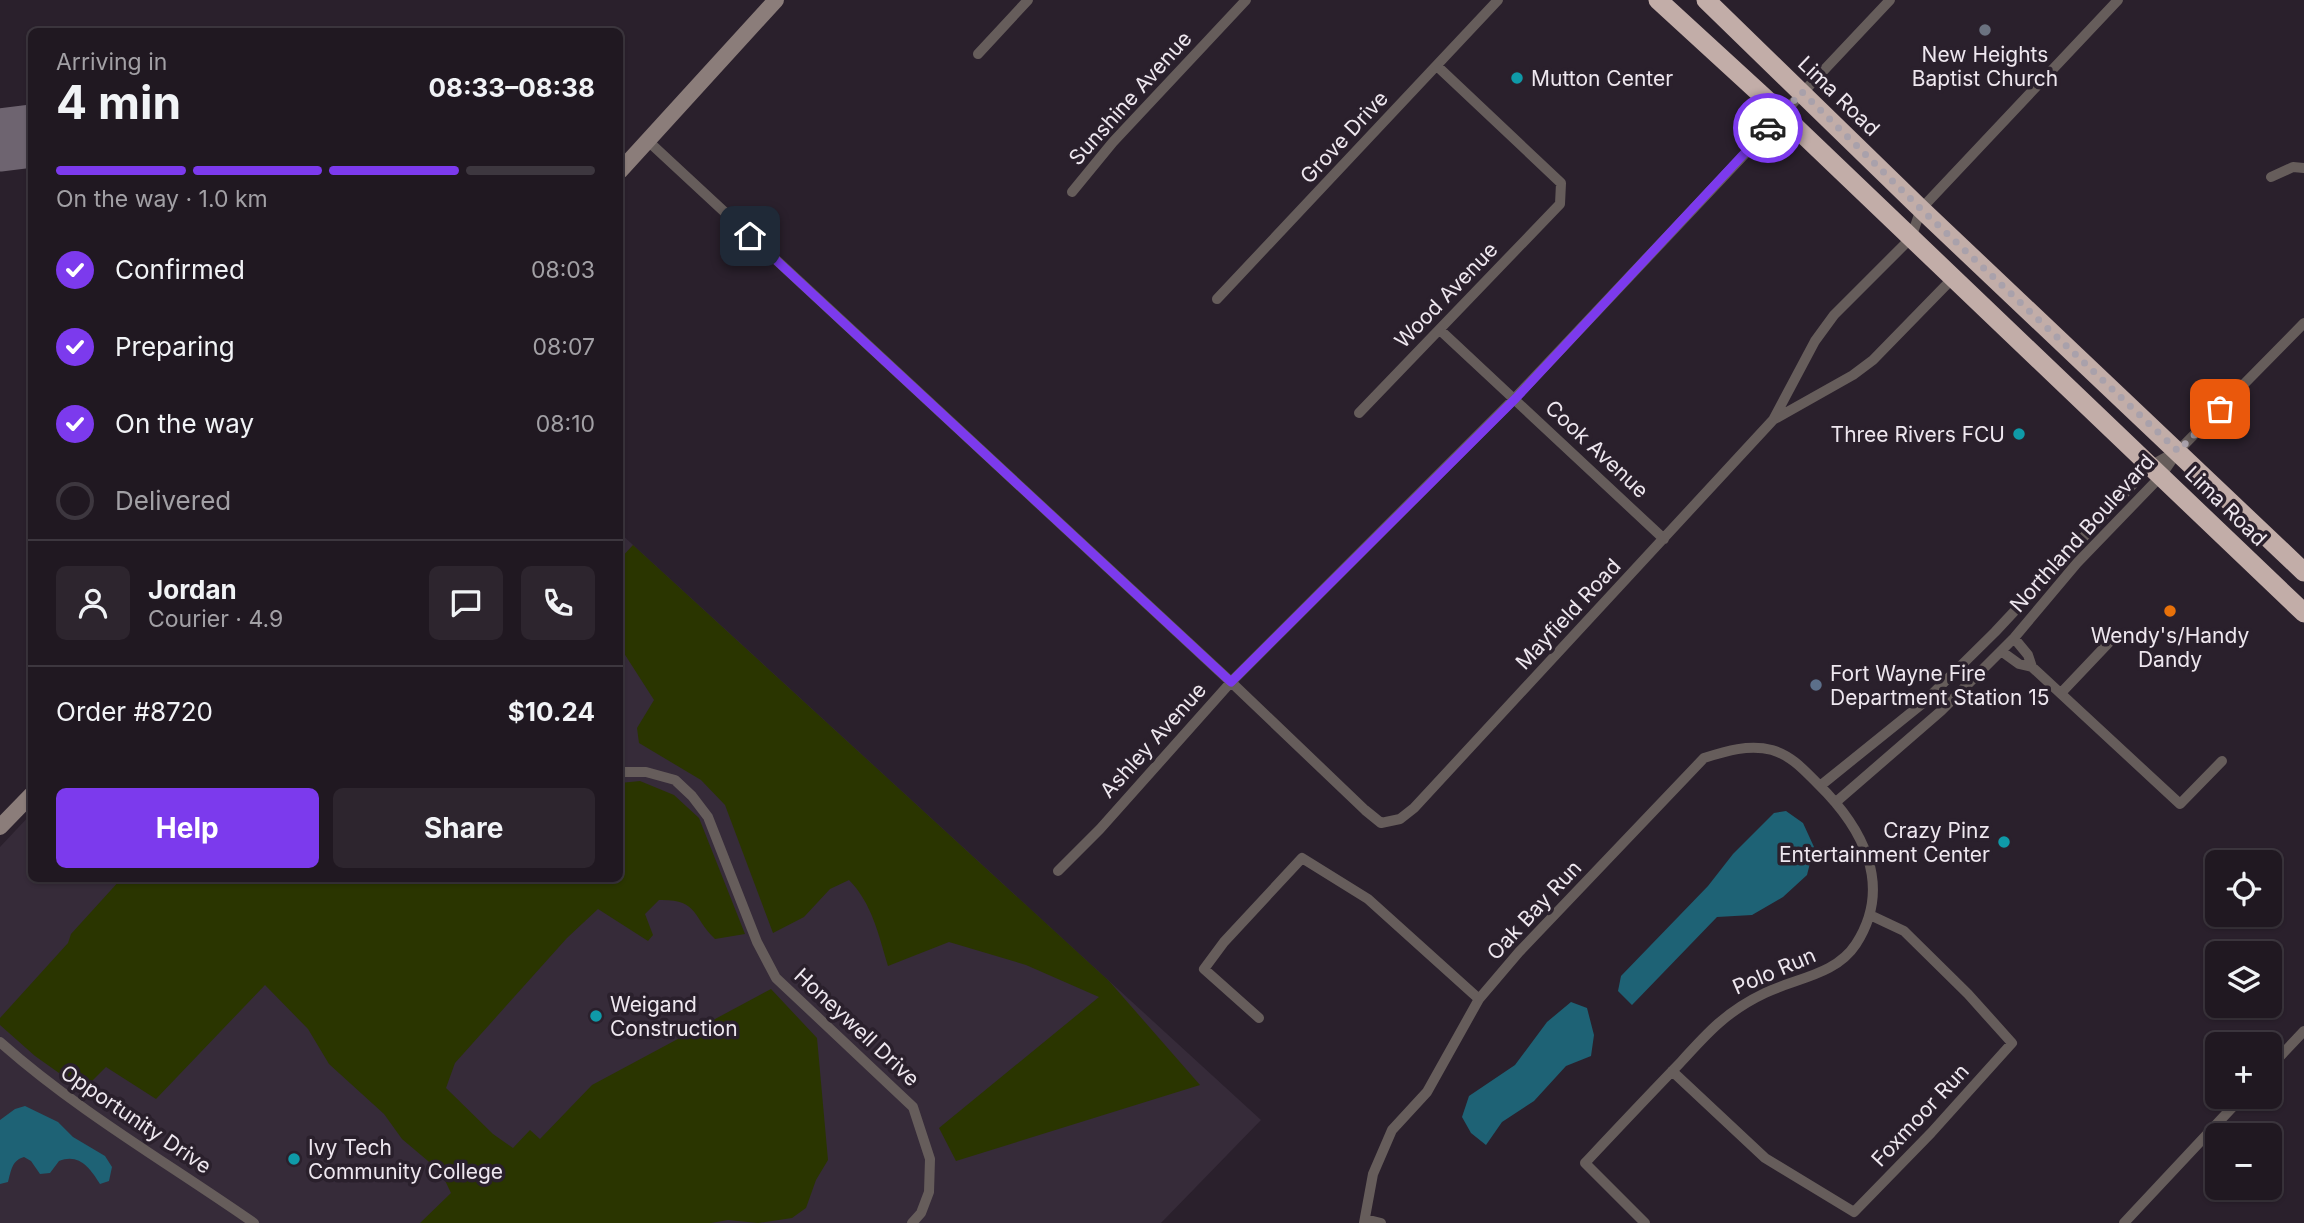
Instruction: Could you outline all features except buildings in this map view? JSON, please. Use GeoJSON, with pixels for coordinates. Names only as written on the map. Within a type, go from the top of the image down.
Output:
{"type":"FeatureCollection","features":[{"type":"Feature","properties":{"kind":"highway","name":"Lima Road"},"geometry":{"type":"LineString","coordinates":[[1658,0],[1782,113],[2304,612]]}},
{"type":"Feature","properties":{"kind":"highway","name":"Lima Road"},"geometry":{"type":"LineString","coordinates":[[1706,0],[1921,209],[2304,572]]}},
{"type":"Feature","properties":{"kind":"main road"},"geometry":{"type":"LineString","coordinates":[[623,168],[776,0]]}},
{"type":"Feature","properties":{"kind":"main road"},"geometry":{"type":"LineString","coordinates":[[0,827],[28,798]]}},
{"type":"Feature","properties":{"kind":"street"},"geometry":{"type":"LineString","coordinates":[[978,54],[1028,0]]}},
{"type":"Feature","properties":{"kind":"street","name":"Sunshine Avenue"},"geometry":{"type":"LineString","coordinates":[[1072,192],[1113,142],[1246,0]]}},
{"type":"Feature","properties":{"kind":"street","name":"Grove Drive"},"geometry":{"type":"LineString","coordinates":[[1217,299],[1498,0]]}},
{"type":"Feature","properties":{"kind":"street","name":"Ashley Avenue"},"geometry":{"type":"LineString","coordinates":[[1058,871],[1100,829],[1231,682],[1516,398],[1890,0]]}},
{"type":"Feature","properties":{"kind":"street"},"geometry":{"type":"LineString","coordinates":[[1773,420],[1815,341],[1834,315],[1911,238],[1921,209],[2118,0]]}},
{"type":"Feature","properties":{"kind":"street","name":"Wood Avenue"},"geometry":{"type":"LineString","coordinates":[[1359,413],[1560,204],[1561,183],[1437,66]]}},
{"type":"Feature","properties":{"kind":"street"},"geometry":{"type":"LineString","coordinates":[[648,141],[1231,682]]}},
{"type":"Feature","properties":{"kind":"street"},"geometry":{"type":"LineString","coordinates":[[2270,177],[2293,167],[2304,168]]}},
{"type":"Feature","properties":{"kind":"street"},"geometry":{"type":"LineString","coordinates":[[1773,420],[1853,375],[1872,360],[1953,278]]}},
{"type":"Feature","properties":{"kind":"street","name":"Northland Boulevard"},"geometry":{"type":"LineString","coordinates":[[1820,786],[1923,703],[2304,323]]}},
{"type":"Feature","properties":{"kind":"street","name":"Cook Avenue"},"geometry":{"type":"LineString","coordinates":[[1440,330],[1516,398],[1664,539]]}},
{"type":"Feature","properties":{"kind":"street","name":"Mayfield Road"},"geometry":{"type":"LineString","coordinates":[[1231,682],[1364,810],[1381,823],[1400,818],[1413,808],[1773,420]]}},
{"type":"Feature","properties":{"kind":"street","name":"Northland Boulevard"},"geometry":{"type":"LineString","coordinates":[[1836,802],[1941,711],[2014,638],[2155,471]]}},
{"type":"Feature","properties":{"kind":"street"},"geometry":{"type":"LineString","coordinates":[[2061,694],[2117,634]]}},
{"type":"Feature","properties":{"kind":"street"},"geometry":{"type":"LineString","coordinates":[[2014,638],[2028,655],[2032,667],[2180,804],[2222,761]]}},
{"type":"Feature","properties":{"kind":"street"},"geometry":{"type":"LineString","coordinates":[[2001,651],[2019,664],[2032,667]]}},
{"type":"Feature","properties":{"kind":"street"},"geometry":{"type":"LineString","coordinates":[[1884,734],[1898,748]]}},
{"type":"Feature","properties":{"kind":"street","name":"Oak Bay Run"},"geometry":{"type":"LineString","coordinates":[[1365,1221],[1373,1174],[1392,1130],[1427,1091],[1479,999],[1519,952],[1704,758],[1734,749],[1769,750],[1787,756],[1820,786]]}},
{"type":"Feature","properties":{"kind":"street","name":"Honeywell Drive"},"geometry":{"type":"LineString","coordinates":[[623,772],[646,772],[676,780],[692,796],[708,817],[757,942],[776,978],[914,1107],[930,1159],[929,1192],[921,1213],[912,1223]]}},
{"type":"Feature","properties":{"kind":"street","name":"Polo Run"},"geometry":{"type":"LineString","coordinates":[[1645,1223],[1585,1163],[1731,1011],[1767,992],[1832,968],[1855,945],[1870,915],[1874,879],[1859,834],[1836,802],[1820,786]]}},
{"type":"Feature","properties":{"kind":"street"},"geometry":{"type":"LineString","coordinates":[[1259,1018],[1204,969],[1224,942],[1302,858],[1368,899],[1479,999]]}},
{"type":"Feature","properties":{"kind":"street","name":"Foxmoor Run"},"geometry":{"type":"LineString","coordinates":[[1672,1071],[1765,1158],[1854,1212],[1931,1133],[2012,1043],[1968,993],[1904,931],[1870,915]]}},
{"type":"Feature","properties":{"kind":"street"},"geometry":{"type":"LineString","coordinates":[[2282,1054],[2304,1031]]}},
{"type":"Feature","properties":{"kind":"street","name":"Opportunity Drive"},"geometry":{"type":"LineString","coordinates":[[0,1042],[91,1115],[254,1223]]}},
{"type":"Feature","properties":{"kind":"street"},"geometry":{"type":"LineString","coordinates":[[2124,1223],[2231,1109]]}},
{"type":"Feature","properties":{"kind":"street"},"geometry":{"type":"LineString","coordinates":[[1365,1221],[1381,1223]]}},
{"type":"Feature","properties":{"kind":"shaded area"},"geometry":{"type":"Polygon","coordinates":[[[623,536],[1261,1120],[1161,1223],[0,1223],[0,847],[28,817],[28,882],[623,882],[623,536]]]}},
{"type":"Feature","properties":{"kind":"green space"},"geometry":{"type":"Polygon","coordinates":[[[633,545],[1109,981],[1200,1085],[956,1161],[939,1128],[1099,997],[1026,965],[949,942],[888,966],[869,909],[849,880],[830,889],[804,917],[773,933],[725,805],[701,780],[639,743],[637,728],[654,700],[623,652],[623,556],[633,545]]]}},
{"type":"Feature","properties":{"kind":"green space"},"geometry":{"type":"Polygon","coordinates":[[[640,781],[674,795],[699,818],[745,934],[715,939],[688,906],[672,900],[659,900],[645,914],[653,935],[648,941],[598,909],[567,938],[455,1063],[446,1088],[493,1134],[513,1148],[530,1130],[540,1139],[592,1085],[771,989],[817,1038],[828,1160],[816,1180],[806,1208],[792,1218],[758,1223],[728,1220],[711,1223],[420,1223],[451,1193],[441,1172],[402,1139],[384,1114],[329,1064],[308,1029],[265,985],[156,1099],[106,1067],[83,1090],[35,1056],[0,1025],[0,1018],[118,882],[623,882],[623,783],[640,781]]]}},
{"type":"Feature","properties":{"kind":"water"},"geometry":{"type":"Polygon","coordinates":[[[1786,811],[1803,823],[1814,847],[1807,875],[1783,897],[1752,915],[1717,917],[1632,1005],[1618,991],[1621,976],[1774,813],[1786,811]]]}},
{"type":"Feature","properties":{"kind":"water"},"geometry":{"type":"Polygon","coordinates":[[[1571,1002],[1587,1008],[1594,1035],[1591,1056],[1566,1066],[1534,1101],[1502,1122],[1486,1145],[1471,1133],[1462,1117],[1469,1096],[1515,1065],[1547,1022],[1571,1002]]]}},
{"type":"Feature","properties":{"kind":"water"},"geometry":{"type":"Polygon","coordinates":[[[25,1106],[58,1122],[73,1137],[105,1156],[112,1167],[109,1181],[100,1184],[88,1168],[72,1159],[59,1161],[50,1173],[40,1174],[31,1161],[24,1157],[14,1163],[8,1182],[0,1184],[0,1120],[15,1109],[25,1106]]]}},
{"type":"Feature","properties":{"kind":"runway"},"geometry":{"type":"LineString","coordinates":[[0,140],[28,136]]}},
{"type":"Feature","properties":{"kind":"way so far"},"geometry":{"type":"LineString","coordinates":[[1768,128],[1802,92],[1921,209],[2178,451],[2220,409]]}},
{"type":"Feature","properties":{"kind":"place","name":"New Heights Baptist Church"},"geometry":{"type":"Point","coordinates":[1985,30]}},
{"type":"Feature","properties":{"kind":"place","name":"Mutton Center"},"geometry":{"type":"Point","coordinates":[1517,78]}},
{"type":"Feature","properties":{"kind":"place","name":"Three Rivers FCU"},"geometry":{"type":"Point","coordinates":[2019,434]}},
{"type":"Feature","properties":{"kind":"place","name":"Wendy's/Handy Dandy"},"geometry":{"type":"Point","coordinates":[2170,611]}},
{"type":"Feature","properties":{"kind":"place","name":"Fort Wayne Fire Department Station 15"},"geometry":{"type":"Point","coordinates":[1816,685]}},
{"type":"Feature","properties":{"kind":"place","name":"Crazy Pinz Entertainment Center"},"geometry":{"type":"Point","coordinates":[2004,842]}},
{"type":"Feature","properties":{"kind":"place","name":"Weigand Construction"},"geometry":{"type":"Point","coordinates":[596,1016]}},
{"type":"Feature","properties":{"kind":"place","name":"Ivy Tech Community College"},"geometry":{"type":"Point","coordinates":[294,1159]}},
{"type":"Feature","properties":{"kind":"route"},"geometry":{"type":"LineString","coordinates":[[750,236],[1231,682],[1516,398],[1768,128]]}}]}
